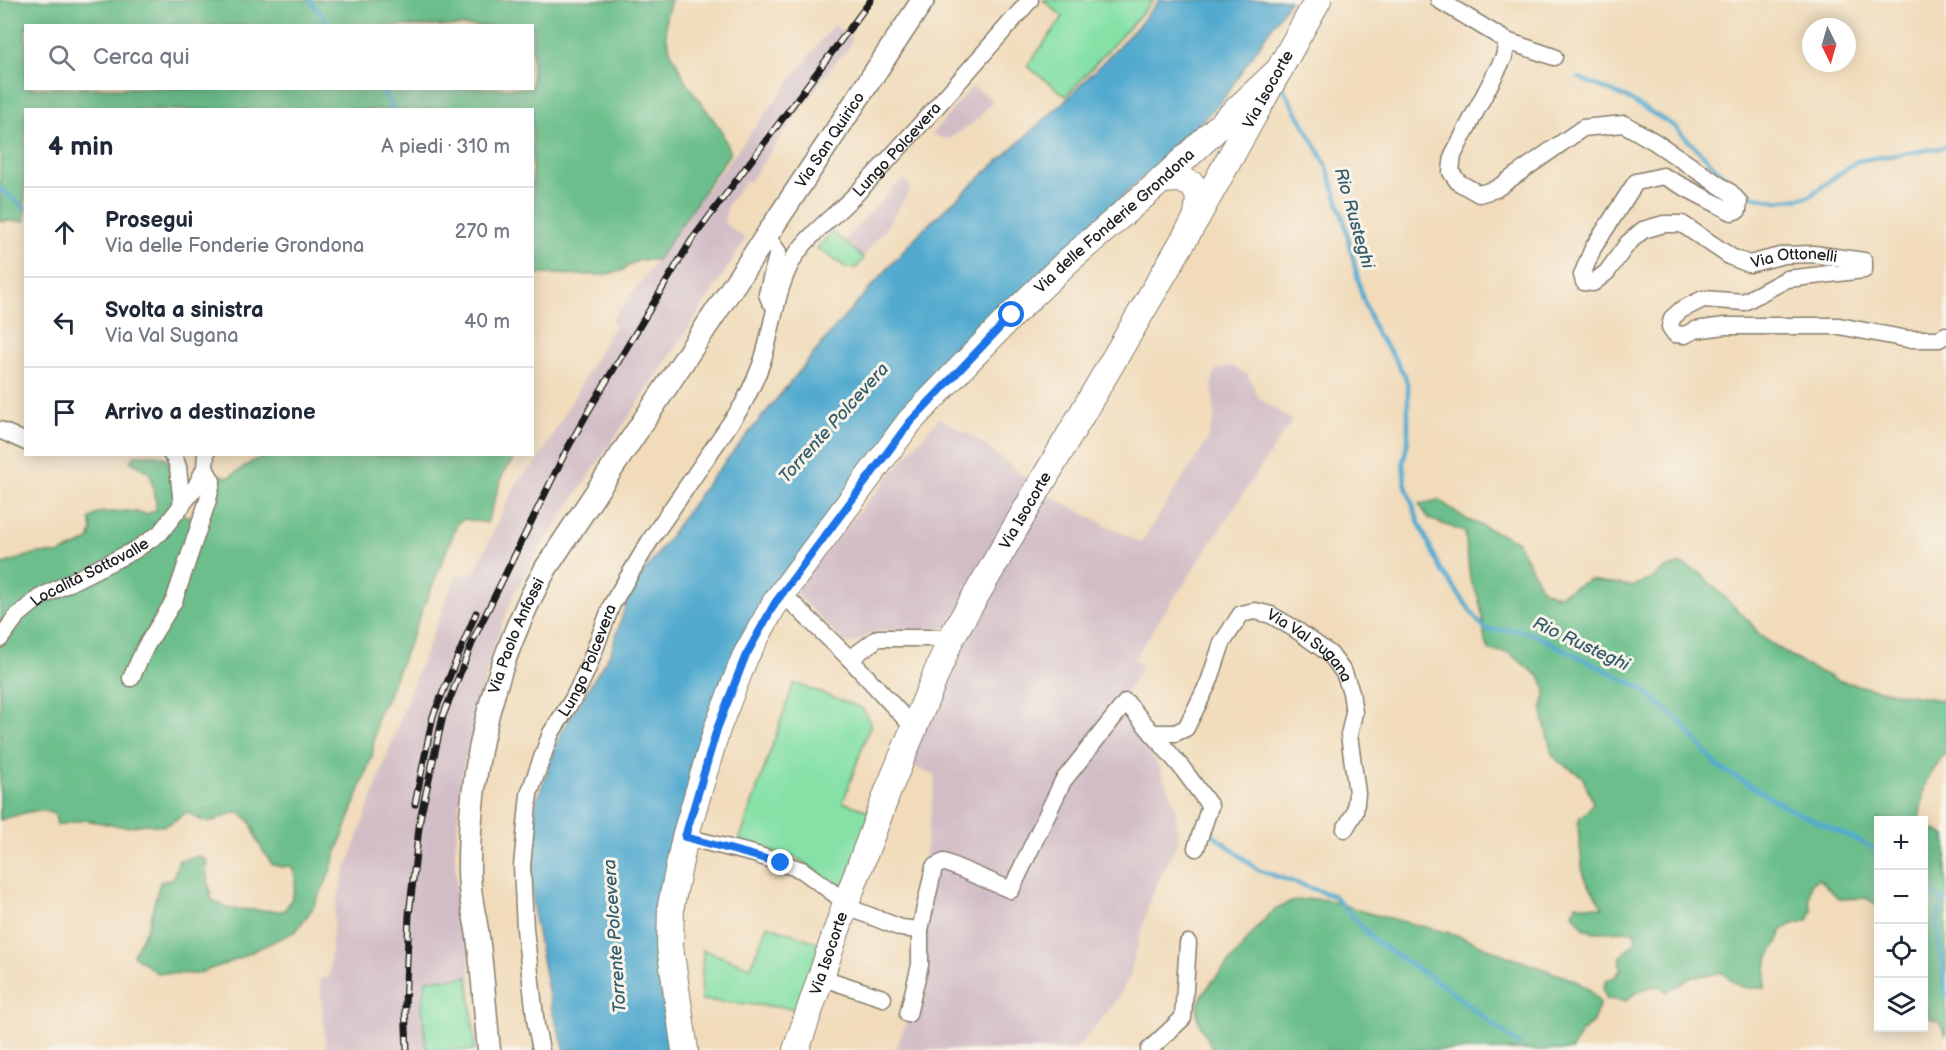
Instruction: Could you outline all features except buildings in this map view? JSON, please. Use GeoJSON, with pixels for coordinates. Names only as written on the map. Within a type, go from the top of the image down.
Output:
{"type":"FeatureCollection","features":[{"type":"Feature","properties":{"kind":"main road","name":"Via San Quirico"},"geometry":{"type":"LineString","coordinates":[[736,279],[923,0]]}},
{"type":"Feature","properties":{"kind":"main road","name":"Via Isocorte"},"geometry":{"type":"LineString","coordinates":[[796,1050],[845,906],[913,727],[951,638],[1197,217],[1318,0]]}},
{"type":"Feature","properties":{"kind":"main road","name":"Via delle Fonderie Grondona"},"geometry":{"type":"LineString","coordinates":[[685,1050],[670,947],[671,905],[685,837],[717,729],[745,657],[775,603],[910,422],[1004,323],[1053,276],[1162,180],[1280,69]]}},
{"type":"Feature","properties":{"kind":"main road"},"geometry":{"type":"LineString","coordinates":[[1162,180],[1179,179],[1193,185],[1199,197],[1197,217]]}},
{"type":"Feature","properties":{"kind":"main road","name":"Via Paolo Anfossi"},"geometry":{"type":"LineString","coordinates":[[489,1050],[478,936],[470,887],[469,857],[475,779],[481,743],[500,669],[527,603],[546,568],[736,279]]}},
{"type":"Feature","properties":{"kind":"street","name":"Lungo Polcevera"},"geometry":{"type":"LineString","coordinates":[[542,1050],[525,929],[522,866],[529,794],[550,733],[573,699],[587,670],[612,604],[651,539],[742,406],[754,383],[765,354],[784,276],[796,255],[824,223],[858,193],[934,111],[1030,0]]}},
{"type":"Feature","properties":{"kind":"street"},"geometry":{"type":"LineString","coordinates":[[1439,0],[1507,42],[1554,57]]}},
{"type":"Feature","properties":{"kind":"street","name":"Via Ottonelli"},"geometry":{"type":"LineString","coordinates":[[1507,42],[1504,57],[1454,154],[1451,172],[1458,182],[1479,194],[1497,189],[1583,128],[1624,124],[1665,148],[1731,193],[1739,202],[1738,210],[1732,212],[1664,176],[1636,182],[1593,248],[1582,275],[1584,282],[1593,283],[1607,272],[1628,243],[1643,230],[1664,224],[1682,224],[1731,257],[1749,264],[1784,255],[1813,254],[1864,261],[1864,270],[1787,279],[1744,302],[1703,299],[1681,310],[1672,318],[1670,327],[1675,334],[1685,335],[1695,330],[1725,326],[1839,326],[1907,339],[1939,339],[1946,335]]}},
{"type":"Feature","properties":{"kind":"street","name":"Lungo Polcevera"},"geometry":{"type":"LineString","coordinates":[[764,238],[778,252],[767,294],[776,306]]}},
{"type":"Feature","properties":{"kind":"street"},"geometry":{"type":"LineString","coordinates":[[0,430],[24,441]]}},
{"type":"Feature","properties":{"kind":"street"},"geometry":{"type":"LineString","coordinates":[[174,456],[178,467],[182,506]]}},
{"type":"Feature","properties":{"kind":"street","name":"Località Sottovalle"},"geometry":{"type":"LineString","coordinates":[[0,639],[17,616],[39,598],[135,550],[160,533],[182,506],[205,461]]}},
{"type":"Feature","properties":{"kind":"street","name":"Località Sottovalle"},"geometry":{"type":"LineString","coordinates":[[131,678],[146,646],[174,601],[185,574],[212,481],[205,461]]}},
{"type":"Feature","properties":{"kind":"street"},"geometry":{"type":"LineString","coordinates":[[783,594],[850,659],[913,727]]}},
{"type":"Feature","properties":{"kind":"street","name":"Via Val Sugana"},"geometry":{"type":"LineString","coordinates":[[1152,733],[1175,733],[1186,728],[1209,682],[1222,643],[1241,614],[1255,611],[1271,615],[1330,654],[1344,673],[1351,692],[1354,713],[1349,735],[1357,793],[1356,812],[1345,830]]}},
{"type":"Feature","properties":{"kind":"street"},"geometry":{"type":"LineString","coordinates":[[850,659],[878,638],[951,638]]}},
{"type":"Feature","properties":{"kind":"street"},"geometry":{"type":"LineString","coordinates":[[908,1014],[920,965],[920,930],[934,867],[944,862],[1011,890],[1063,781],[1126,702],[1182,768],[1210,806],[1196,848]]}},
{"type":"Feature","properties":{"kind":"street"},"geometry":{"type":"LineString","coordinates":[[685,837],[754,854],[802,870],[836,895],[845,906],[901,928],[920,930]]}},
{"type":"Feature","properties":{"kind":"street"},"geometry":{"type":"LineString","coordinates":[[1149,1050],[1183,1018],[1188,943]]}},
{"type":"Feature","properties":{"kind":"street"},"geometry":{"type":"LineString","coordinates":[[820,977],[883,998]]}},
{"type":"Feature","properties":{"kind":"shaded area"},"geometry":{"type":"Polygon","coordinates":[[[833,25],[852,38],[848,49],[837,60],[749,182],[746,180],[728,204],[724,223],[746,239],[533,559],[513,596],[493,647],[462,774],[455,851],[456,886],[469,939],[477,1050],[326,1050],[320,979],[329,977],[335,909],[342,881],[414,681],[456,576],[474,573],[510,496],[521,477],[536,464],[615,325],[611,321],[697,203],[833,25]]]}},
{"type":"Feature","properties":{"kind":"shaded area"},"geometry":{"type":"Polygon","coordinates":[[[972,86],[993,100],[979,118],[949,139],[932,135],[972,86]]]}},
{"type":"Feature","properties":{"kind":"shaded area"},"geometry":{"type":"Polygon","coordinates":[[[905,179],[911,189],[883,232],[863,257],[843,242],[895,186],[905,179]]]}},
{"type":"Feature","properties":{"kind":"shaded area"},"geometry":{"type":"Polygon","coordinates":[[[1231,366],[1247,374],[1259,398],[1292,420],[1134,659],[1142,666],[1120,704],[1157,763],[1176,807],[1178,842],[1150,899],[1129,979],[1115,1003],[1075,1050],[895,1050],[907,1021],[925,889],[923,865],[936,776],[904,762],[947,628],[878,631],[851,644],[843,641],[795,592],[807,573],[939,418],[976,438],[1046,494],[1141,543],[1207,441],[1215,417],[1212,383],[1215,370],[1231,366]]]}},
{"type":"Feature","properties":{"kind":"green space"},"geometry":{"type":"Polygon","coordinates":[[[0,0],[671,0],[666,17],[666,36],[671,52],[688,85],[721,130],[730,153],[657,260],[638,260],[621,271],[601,275],[534,274],[534,108],[24,108],[24,221],[0,221],[0,0]]]}},
{"type":"Feature","properties":{"kind":"green space"},"geometry":{"type":"Polygon","coordinates":[[[1043,0],[1154,0],[1066,96],[1027,66],[1063,17],[1043,0]]]}},
{"type":"Feature","properties":{"kind":"green space"},"geometry":{"type":"Polygon","coordinates":[[[832,232],[863,257],[856,268],[847,268],[817,248],[832,232]]]}},
{"type":"Feature","properties":{"kind":"green space"},"geometry":{"type":"Polygon","coordinates":[[[135,456],[165,458],[171,467],[180,514],[189,517],[197,511],[220,475],[229,477],[255,460],[271,456],[515,456],[503,474],[487,523],[465,519],[458,522],[377,717],[372,756],[326,882],[312,909],[296,931],[228,963],[196,974],[157,973],[133,955],[149,924],[160,882],[173,879],[179,860],[199,856],[207,861],[206,871],[212,900],[230,909],[284,911],[293,895],[295,878],[291,866],[281,867],[272,864],[251,824],[244,816],[233,813],[210,822],[200,820],[187,812],[162,826],[146,824],[126,827],[85,820],[57,825],[55,815],[42,811],[0,820],[0,565],[37,553],[58,554],[82,544],[90,539],[92,529],[90,519],[98,513],[128,511],[147,514],[156,510],[150,473],[130,461],[135,456]]]}},
{"type":"Feature","properties":{"kind":"green space"},"geometry":{"type":"Polygon","coordinates":[[[1439,500],[1468,520],[1517,541],[1542,589],[1557,596],[1589,580],[1633,586],[1650,580],[1664,569],[1682,564],[1699,572],[1750,622],[1760,636],[1805,665],[1837,680],[1873,689],[1946,701],[1946,752],[1925,783],[1920,816],[1874,816],[1874,903],[1866,898],[1839,899],[1819,879],[1811,883],[1809,901],[1812,911],[1808,920],[1782,930],[1767,960],[1765,988],[1741,986],[1722,973],[1692,977],[1667,992],[1659,986],[1641,990],[1626,1001],[1607,999],[1603,989],[1606,981],[1615,977],[1621,969],[1619,960],[1637,940],[1634,931],[1593,932],[1585,929],[1573,914],[1576,904],[1603,908],[1583,875],[1578,826],[1580,817],[1593,803],[1582,776],[1558,761],[1552,754],[1543,717],[1542,707],[1546,690],[1541,678],[1509,653],[1490,650],[1485,642],[1478,596],[1470,579],[1465,532],[1429,519],[1419,504],[1439,500]]]}},
{"type":"Feature","properties":{"kind":"green space"},"geometry":{"type":"Polygon","coordinates":[[[794,683],[862,708],[871,723],[843,802],[871,812],[844,889],[800,860],[739,841],[794,683]]]}},
{"type":"Feature","properties":{"kind":"green space"},"geometry":{"type":"Polygon","coordinates":[[[1928,826],[1946,836],[1946,1036],[1939,1022],[1930,1019],[1928,1015],[1928,826]]]}},
{"type":"Feature","properties":{"kind":"green space"},"geometry":{"type":"Polygon","coordinates":[[[1298,900],[1330,900],[1364,912],[1454,934],[1574,980],[1589,989],[1600,1003],[1593,1021],[1580,1034],[1572,1050],[1212,1050],[1198,1017],[1197,1011],[1202,996],[1256,928],[1271,913],[1280,906],[1298,900]]]}},
{"type":"Feature","properties":{"kind":"green space"},"geometry":{"type":"Polygon","coordinates":[[[767,925],[821,944],[799,1009],[701,1000],[703,950],[751,967],[767,925]]]}},
{"type":"Feature","properties":{"kind":"green space"},"geometry":{"type":"Polygon","coordinates":[[[468,977],[475,1050],[426,1050],[422,1006],[426,980],[468,977]]]}},
{"type":"Feature","properties":{"kind":"water","name":"Torrente Polcevera"},"geometry":{"type":"Polygon","coordinates":[[[1159,0],[1290,0],[1221,102],[1003,311],[745,632],[683,815],[656,917],[657,964],[670,1050],[565,1050],[552,1011],[534,917],[531,867],[536,803],[561,732],[611,652],[629,594],[706,485],[834,329],[922,230],[1069,97],[1139,25],[1159,0]]]}},
{"type":"Feature","properties":{"kind":"waterway"},"geometry":{"type":"LineString","coordinates":[[310,0],[328,24]]}},
{"type":"Feature","properties":{"kind":"waterway"},"geometry":{"type":"LineString","coordinates":[[1579,78],[1625,97],[1674,126],[1728,180],[1755,197],[1777,201],[1808,197],[1857,161],[1946,147]]}},
{"type":"Feature","properties":{"kind":"waterway","name":"Rio Rusteghi"},"geometry":{"type":"LineString","coordinates":[[1282,86],[1326,164],[1344,221],[1362,296],[1377,335],[1405,376],[1408,387],[1408,441],[1403,463],[1405,483],[1419,523],[1440,568],[1479,623],[1487,630],[1520,630],[1539,637],[1643,689],[1684,726],[1717,766],[1792,810],[1874,848]]}},
{"type":"Feature","properties":{"kind":"waterway"},"geometry":{"type":"LineString","coordinates":[[381,90],[391,103],[392,108]]}},
{"type":"Feature","properties":{"kind":"waterway"},"geometry":{"type":"LineString","coordinates":[[0,189],[24,207]]}},
{"type":"Feature","properties":{"kind":"waterway"},"geometry":{"type":"LineString","coordinates":[[1210,832],[1258,870],[1334,896],[1375,941],[1444,986],[1519,1045]]}},
{"type":"Feature","properties":{"kind":"waterway","name":"Rio Rusteghi"},"geometry":{"type":"LineString","coordinates":[[1928,892],[1946,901]]}},
{"type":"Feature","properties":{"kind":"waterway"},"geometry":{"type":"LineString","coordinates":[[1942,899],[1937,921],[1946,996]]}},
{"type":"Feature","properties":{"kind":"railway"},"geometry":{"type":"LineString","coordinates":[[407,1050],[405,1005],[409,915],[420,819],[443,716],[475,636],[566,451],[691,241],[871,0]]}},
{"type":"Feature","properties":{"kind":"railway"},"geometry":{"type":"LineString","coordinates":[[415,804],[433,716],[476,613]]}},
{"type":"Feature","properties":{"kind":"route"},"geometry":{"type":"LineString","coordinates":[[781,863],[685,837],[717,729],[745,657],[775,603],[910,422],[1012,315]]}}]}
